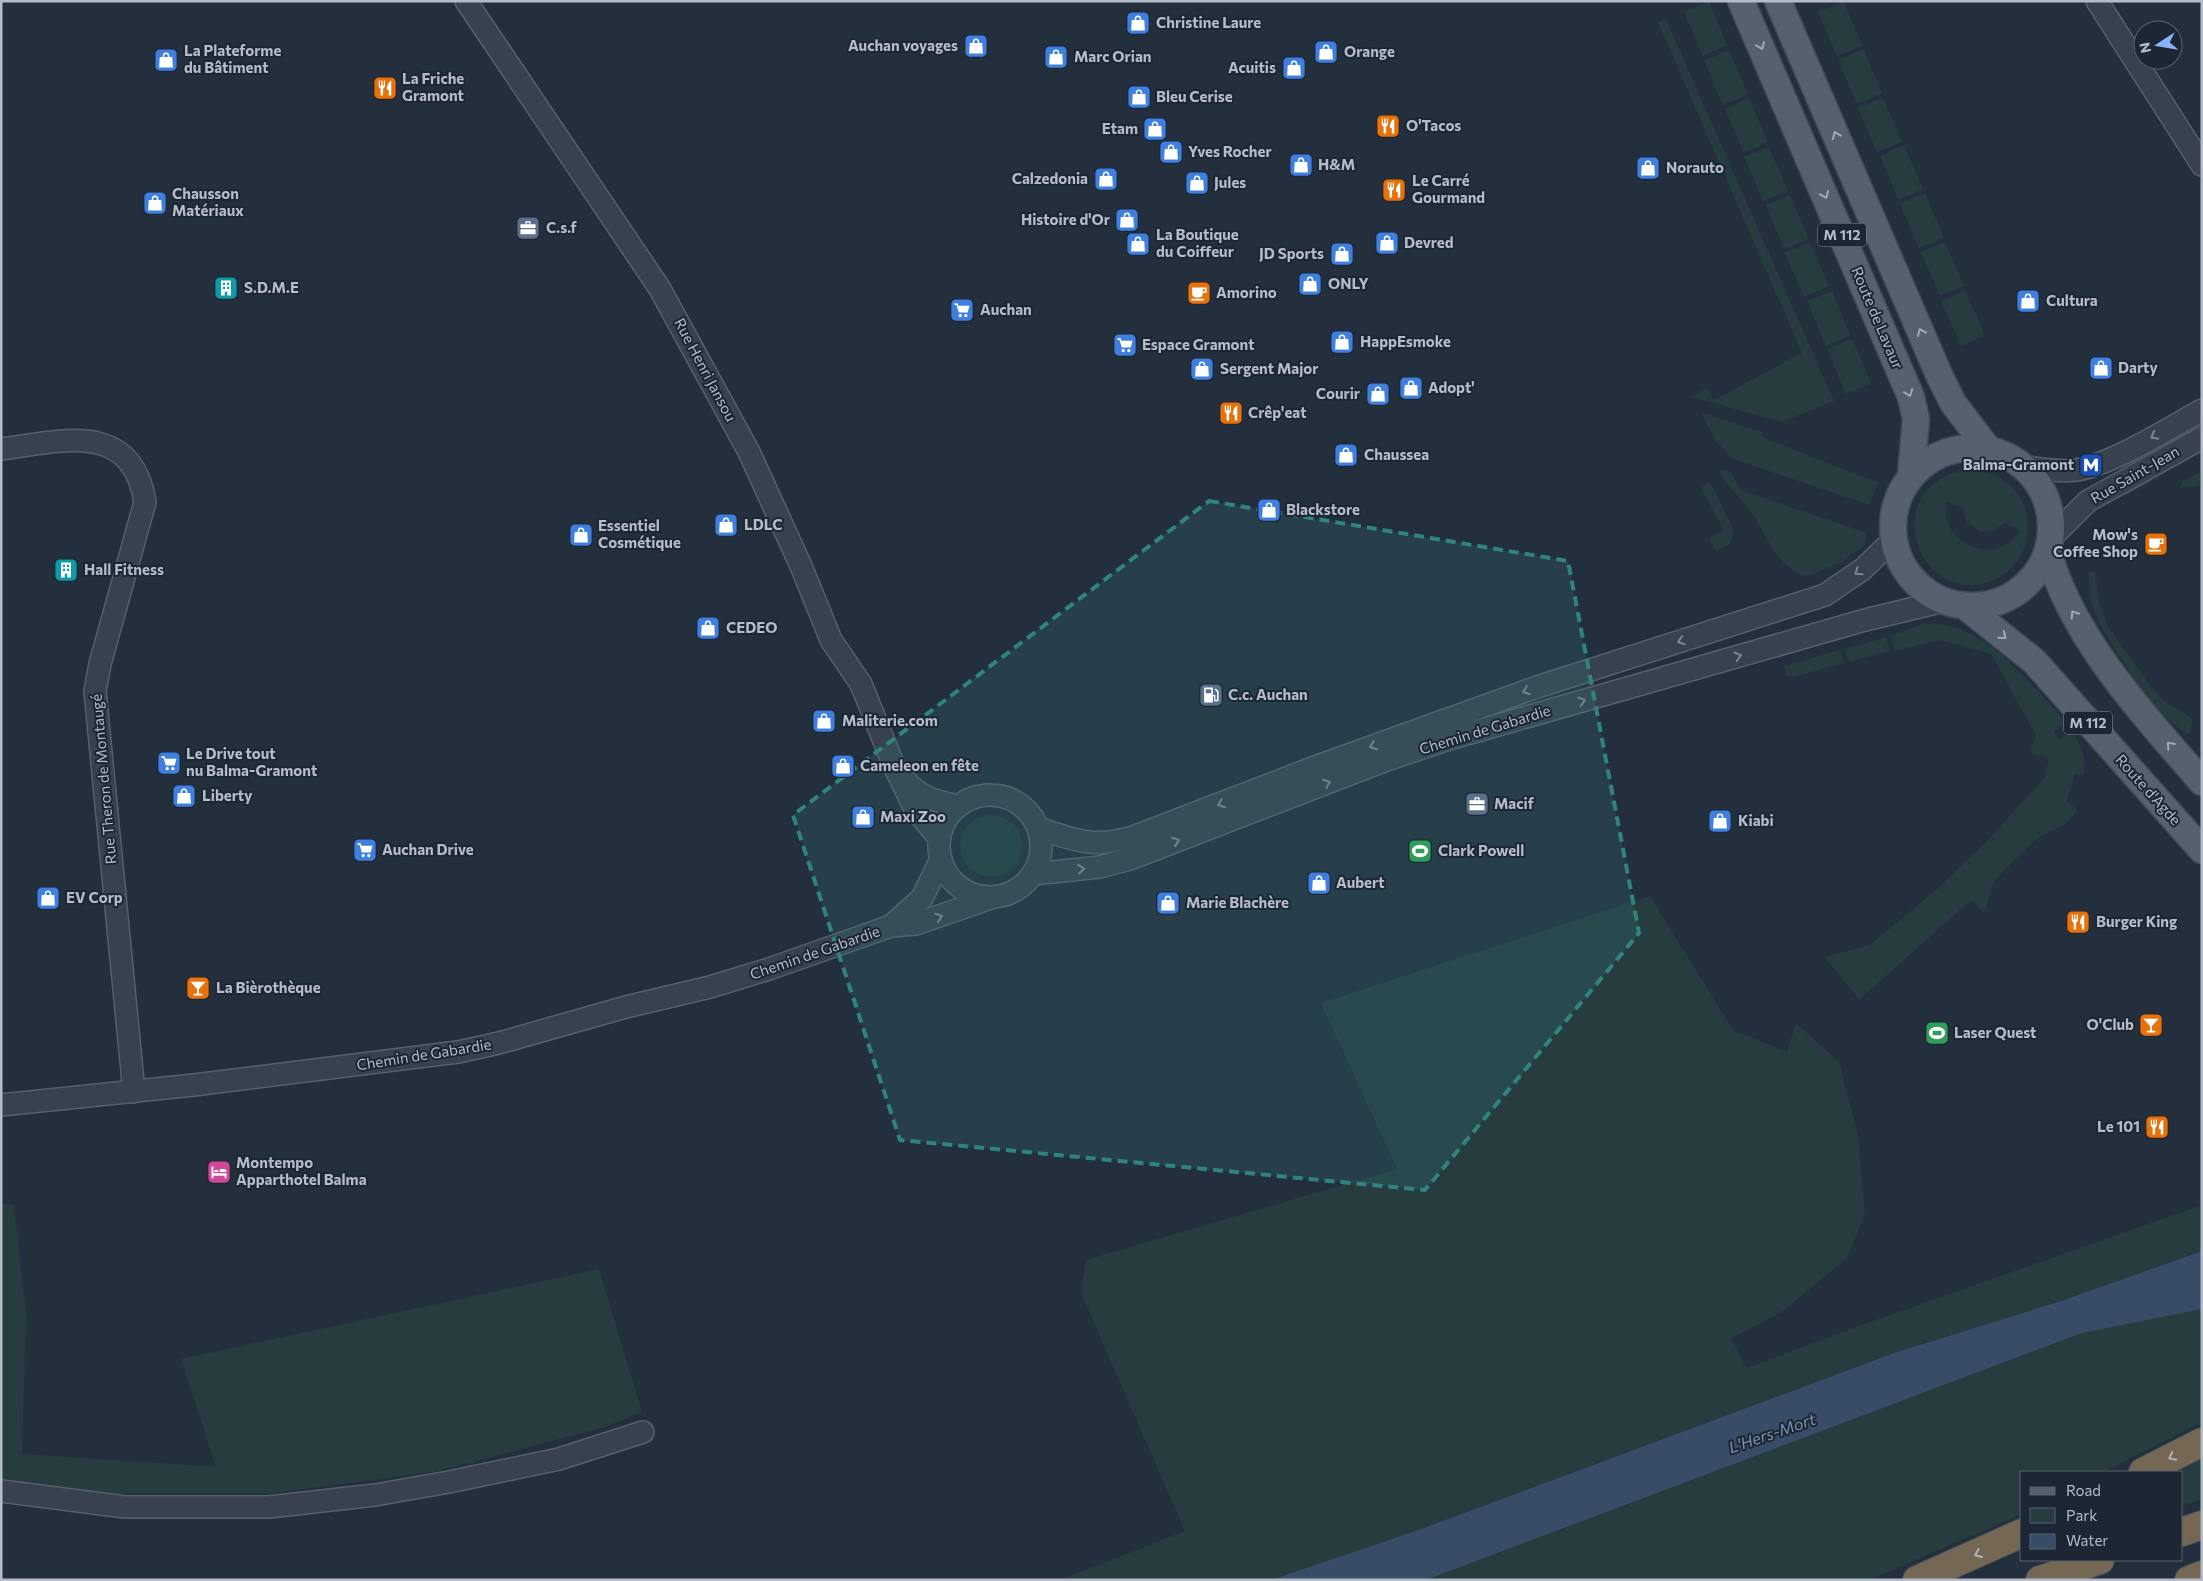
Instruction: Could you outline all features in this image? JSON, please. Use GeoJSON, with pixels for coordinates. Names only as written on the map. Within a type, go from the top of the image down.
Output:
{"type":"FeatureCollection","features":[{"type":"Feature","properties":{"kind":"highway"},"geometry":{"type":"LineString","coordinates":[[2145,1471],[2202,1442]]}},
{"type":"Feature","properties":{"kind":"highway"},"geometry":{"type":"LineString","coordinates":[[2183,1532],[2202,1525]]}},
{"type":"Feature","properties":{"kind":"highway"},"geometry":{"type":"LineString","coordinates":[[1917,1580],[2020,1534]]}},
{"type":"Feature","properties":{"kind":"highway"},"geometry":{"type":"LineString","coordinates":[[2040,1580],[2097,1561]]}},
{"type":"Feature","properties":{"kind":"highway"},"geometry":{"type":"LineString","coordinates":[[2189,1580],[2202,1575]]}},
{"type":"Feature","properties":{"kind":"main road","name":"Route de Lavaur"},"geometry":{"type":"LineString","coordinates":[[1742,1],[1911,397],[1916,419],[1911,475]]}},
{"type":"Feature","properties":{"kind":"main road","name":"M 112"},"geometry":{"type":"LineString","coordinates":[[1778,1],[1940,377],[1953,404],[1988,449]]}},
{"type":"Feature","properties":{"kind":"main road"},"geometry":{"type":"LineString","coordinates":[[2049,544],[2036,574],[2015,593],[2000,601],[1983,605],[1954,603],[1929,593],[1918,583],[1900,559],[1894,539],[1894,513],[1903,489],[1911,475],[1924,462],[1948,452],[1974,448],[1988,449],[2007,456],[2035,477],[2041,488],[2051,518],[2049,544],[2055,578],[2065,602],[2124,691],[2202,782]]}},
{"type":"Feature","properties":{"kind":"main road","name":"Route d'Agde"},"geometry":{"type":"LineString","coordinates":[[1954,603],[2034,662],[2202,850]]}},
{"type":"Feature","properties":{"kind":"street","name":"Rue Henri Jansou"},"geometry":{"type":"LineString","coordinates":[[466,1],[655,280],[677,317],[749,452],[801,566],[831,640],[861,684],[894,766],[915,809],[938,838]]}},
{"type":"Feature","properties":{"kind":"street"},"geometry":{"type":"LineString","coordinates":[[2097,1],[2202,165]]}},
{"type":"Feature","properties":{"kind":"street","name":"Rue Saint-Jean"},"geometry":{"type":"LineString","coordinates":[[2022,466],[2051,471],[2085,468],[2116,456],[2202,410]]}},
{"type":"Feature","properties":{"kind":"street","name":"Rue Saint-Jean"},"geometry":{"type":"LineString","coordinates":[[2049,544],[2088,501],[2202,438]]}},
{"type":"Feature","properties":{"kind":"street","name":"Rue Theron de Montaugé"},"geometry":{"type":"LineString","coordinates":[[1,448],[90,440],[109,445],[126,457],[142,481],[145,502],[100,664],[95,691],[134,1092]]}},
{"type":"Feature","properties":{"kind":"street","name":"Chemin de Gabardie"},"geometry":{"type":"LineString","coordinates":[[1038,828],[1090,843],[1110,843],[1133,837],[1315,767],[1537,687],[1825,595],[1863,569],[1894,539]]}},
{"type":"Feature","properties":{"kind":"street","name":"Chemin de Gabardie"},"geometry":{"type":"LineString","coordinates":[[1033,874],[1100,867],[1130,859],[1376,764],[1446,740],[1856,623],[1954,603]]}},
{"type":"Feature","properties":{"kind":"street","name":"Rue Henri Jansou"},"geometry":{"type":"LineString","coordinates":[[894,766],[914,791],[923,797],[958,806]]}},
{"type":"Feature","properties":{"kind":"street"},"geometry":{"type":"LineString","coordinates":[[984,795],[1001,796],[1017,803],[1030,814],[1038,828],[1041,844],[1039,859],[1033,874],[1016,890],[994,897],[980,896],[967,892],[955,884],[946,872],[941,860],[938,838],[949,816],[958,806],[970,799],[984,795]]}},
{"type":"Feature","properties":{"kind":"street","name":"Chemin de Gabardie"},"geometry":{"type":"LineString","coordinates":[[891,926],[922,898],[941,860]]}},
{"type":"Feature","properties":{"kind":"street","name":"Chemin de Gabardie"},"geometry":{"type":"LineString","coordinates":[[1,1105],[134,1092],[378,1063],[483,1047],[626,1007],[710,987],[891,926],[916,924],[994,897]]}},
{"type":"Feature","properties":{"kind":"street"},"geometry":{"type":"LineString","coordinates":[[1,1491],[125,1507],[268,1507],[375,1495],[450,1482],[559,1459],[643,1432]]}},
{"type":"Feature","properties":{"kind":"highlighted area"},"geometry":{"type":"Polygon","coordinates":[[[1209,501],[1568,561],[1639,933],[1425,1190],[900,1140],[793,815],[1209,501]]]}},
{"type":"Feature","properties":{"kind":"green space"},"geometry":{"type":"Polygon","coordinates":[[[1709,1],[1727,45],[1703,56],[1684,12],[1709,1]]]}},
{"type":"Feature","properties":{"kind":"green space"},"geometry":{"type":"Polygon","coordinates":[[[1843,1],[1862,45],[1837,56],[1818,12],[1843,1]]]}},
{"type":"Feature","properties":{"kind":"green space"},"geometry":{"type":"Polygon","coordinates":[[[1666,19],[1834,401],[1782,422],[1692,397],[1707,388],[1714,400],[1802,353],[1658,22],[1666,19]]]}},
{"type":"Feature","properties":{"kind":"green space"},"geometry":{"type":"Polygon","coordinates":[[[1863,49],[1882,93],[1857,104],[1838,60],[1863,49]]]}},
{"type":"Feature","properties":{"kind":"green space"},"geometry":{"type":"Polygon","coordinates":[[[1729,50],[1748,94],[1723,105],[1704,61],[1729,50]]]}},
{"type":"Feature","properties":{"kind":"green space"},"geometry":{"type":"Polygon","coordinates":[[[1749,98],[1768,142],[1744,153],[1725,109],[1749,98]]]}},
{"type":"Feature","properties":{"kind":"green space"},"geometry":{"type":"Polygon","coordinates":[[[1883,98],[1902,142],[1877,152],[1858,108],[1883,98]]]}},
{"type":"Feature","properties":{"kind":"green space"},"geometry":{"type":"Polygon","coordinates":[[[1904,145],[1923,189],[1899,200],[1880,156],[1904,145]]]}},
{"type":"Feature","properties":{"kind":"green space"},"geometry":{"type":"Polygon","coordinates":[[[1769,147],[1788,191],[1763,201],[1744,157],[1769,147]]]}},
{"type":"Feature","properties":{"kind":"green space"},"geometry":{"type":"Polygon","coordinates":[[[1925,193],[1944,238],[1919,248],[1900,204],[1925,193]]]}},
{"type":"Feature","properties":{"kind":"green space"},"geometry":{"type":"Polygon","coordinates":[[[1790,195],[1809,239],[1784,249],[1766,205],[1790,195]]]}},
{"type":"Feature","properties":{"kind":"green space"},"geometry":{"type":"Polygon","coordinates":[[[1810,242],[1829,286],[1804,297],[1785,253],[1810,242]]]}},
{"type":"Feature","properties":{"kind":"green space"},"geometry":{"type":"Polygon","coordinates":[[[1945,242],[1964,286],[1940,296],[1921,252],[1945,242]]]}},
{"type":"Feature","properties":{"kind":"green space"},"geometry":{"type":"Polygon","coordinates":[[[1965,290],[1985,335],[1961,346],[1941,301],[1965,290]]]}},
{"type":"Feature","properties":{"kind":"green space"},"geometry":{"type":"Polygon","coordinates":[[[1832,291],[1850,335],[1826,346],[1807,301],[1832,291]]]}},
{"type":"Feature","properties":{"kind":"green space"},"geometry":{"type":"Polygon","coordinates":[[[1852,339],[1871,383],[1846,394],[1827,349],[1852,339]]]}},
{"type":"Feature","properties":{"kind":"green space"},"geometry":{"type":"Polygon","coordinates":[[[1701,412],[1764,433],[1760,436],[1878,483],[1869,505],[1731,458],[1716,441],[1701,412]]]}},
{"type":"Feature","properties":{"kind":"green space"},"geometry":{"type":"Polygon","coordinates":[[[1720,469],[1731,472],[1741,490],[1867,533],[1864,546],[1841,562],[1807,577],[1787,565],[1774,551],[1753,515],[1719,472],[1720,469]]]}},
{"type":"Feature","properties":{"kind":"green space"},"geometry":{"type":"Polygon","coordinates":[[[1968,469],[1996,476],[2016,491],[2023,502],[2027,514],[2026,543],[2019,559],[2003,575],[1971,585],[1947,580],[1929,566],[1918,545],[1914,522],[1921,500],[1938,481],[1968,469]],[[1946,501],[1946,516],[1951,529],[1960,539],[1972,546],[1985,549],[1998,548],[2010,542],[2020,530],[2004,523],[1994,531],[1981,532],[1966,521],[1963,508],[1946,501]]]}},
{"type":"Feature","properties":{"kind":"green space"},"geometry":{"type":"Polygon","coordinates":[[[2202,471],[2202,485],[2180,488],[2183,481],[2202,471]]]}},
{"type":"Feature","properties":{"kind":"green space"},"geometry":{"type":"Polygon","coordinates":[[[2162,476],[2123,497],[2120,490],[2143,477],[2162,476]]]}},
{"type":"Feature","properties":{"kind":"green space"},"geometry":{"type":"Polygon","coordinates":[[[1710,482],[1734,531],[1730,544],[1716,551],[1709,538],[1724,530],[1701,488],[1710,482]]]}},
{"type":"Feature","properties":{"kind":"green space"},"geometry":{"type":"Polygon","coordinates":[[[2089,570],[2096,573],[2098,600],[2109,628],[2151,687],[2164,701],[2193,719],[2189,734],[2178,728],[2150,699],[2109,640],[2092,606],[2089,570]]]}},
{"type":"Feature","properties":{"kind":"green space"},"geometry":{"type":"Polygon","coordinates":[[[1923,624],[1936,624],[1959,629],[1991,646],[2010,661],[2009,663],[2061,717],[2078,741],[2084,760],[2084,769],[2083,775],[2075,774],[2067,802],[2077,810],[2073,816],[2065,824],[2034,841],[2005,869],[1991,888],[1986,908],[1983,912],[1971,900],[1859,1000],[1825,957],[1870,945],[1936,890],[1988,840],[2045,777],[2049,758],[2033,755],[2031,749],[2036,735],[1991,654],[1940,640],[1895,651],[1891,636],[1923,624]],[[2064,725],[2054,732],[2059,740],[2069,733],[2064,725]]]}},
{"type":"Feature","properties":{"kind":"green space"},"geometry":{"type":"Polygon","coordinates":[[[1886,637],[1890,651],[1849,662],[1845,649],[1886,637]]]}},
{"type":"Feature","properties":{"kind":"green space"},"geometry":{"type":"Polygon","coordinates":[[[1840,650],[1844,663],[1794,677],[1786,675],[1784,666],[1840,650]]]}},
{"type":"Feature","properties":{"kind":"green space"},"geometry":{"type":"Polygon","coordinates":[[[991,815],[1003,817],[1013,824],[1020,834],[1022,846],[1020,858],[1013,868],[1003,875],[991,877],[979,875],[969,868],[962,858],[960,846],[962,834],[969,824],[979,817],[991,815]]]}},
{"type":"Feature","properties":{"kind":"green space"},"geometry":{"type":"Polygon","coordinates":[[[1650,896],[1733,1030],[1787,1052],[1796,1023],[1839,1062],[1858,1135],[1865,1214],[1847,1258],[1783,1311],[1731,1339],[1747,1368],[1856,1327],[2202,1205],[2202,1251],[2061,1301],[1894,1353],[1421,1529],[1271,1580],[1060,1580],[1185,1531],[1081,1293],[1086,1260],[1397,1169],[1321,1003],[1650,896]]]}},
{"type":"Feature","properties":{"kind":"green space"},"geometry":{"type":"Polygon","coordinates":[[[1,1203],[14,1205],[26,1314],[22,1454],[216,1467],[181,1359],[599,1269],[642,1412],[605,1427],[439,1471],[269,1494],[95,1494],[1,1481],[1,1203]]]}},
{"type":"Feature","properties":{"kind":"green space"},"geometry":{"type":"Polygon","coordinates":[[[2202,1309],[2202,1422],[2105,1471],[2020,1471],[2020,1515],[1869,1580],[1426,1580],[2082,1333],[2202,1309]]]}},
{"type":"Feature","properties":{"kind":"green space"},"geometry":{"type":"Polygon","coordinates":[[[2202,1457],[2202,1499],[2183,1506],[2183,1471],[2173,1471],[2202,1457]]]}},
{"type":"Feature","properties":{"kind":"water","name":"L'Hers-Mort"},"geometry":{"type":"Polygon","coordinates":[[[2202,1251],[2202,1309],[2082,1333],[1426,1580],[1271,1580],[1421,1529],[1894,1353],[2061,1301],[2202,1251]]]}},
{"type":"Feature","properties":{"kind":"place","name":"Christine Laure"},"geometry":{"type":"Point","coordinates":[1138,23]}},
{"type":"Feature","properties":{"kind":"place","name":"Auchan voyages"},"geometry":{"type":"Point","coordinates":[976,46]}},
{"type":"Feature","properties":{"kind":"place","name":"Orange"},"geometry":{"type":"Point","coordinates":[1326,52]}},
{"type":"Feature","properties":{"kind":"place","name":"Marc Orian"},"geometry":{"type":"Point","coordinates":[1056,57]}},
{"type":"Feature","properties":{"kind":"place","name":"La Plateforme du Bâtiment"},"geometry":{"type":"Point","coordinates":[166,60]}},
{"type":"Feature","properties":{"kind":"place","name":"Acuitis"},"geometry":{"type":"Point","coordinates":[1294,68]}},
{"type":"Feature","properties":{"kind":"place","name":"La Friche Gramont"},"geometry":{"type":"Point","coordinates":[385,88]}},
{"type":"Feature","properties":{"kind":"place","name":"Bleu Cerise"},"geometry":{"type":"Point","coordinates":[1139,97]}},
{"type":"Feature","properties":{"kind":"place","name":"O'Tacos"},"geometry":{"type":"Point","coordinates":[1388,126]}},
{"type":"Feature","properties":{"kind":"place","name":"Etam"},"geometry":{"type":"Point","coordinates":[1155,129]}},
{"type":"Feature","properties":{"kind":"place","name":"Yves Rocher"},"geometry":{"type":"Point","coordinates":[1171,152]}},
{"type":"Feature","properties":{"kind":"place","name":"H&M"},"geometry":{"type":"Point","coordinates":[1301,165]}},
{"type":"Feature","properties":{"kind":"place","name":"Norauto"},"geometry":{"type":"Point","coordinates":[1648,168]}},
{"type":"Feature","properties":{"kind":"place","name":"Calzedonia"},"geometry":{"type":"Point","coordinates":[1106,179]}},
{"type":"Feature","properties":{"kind":"place","name":"Jules"},"geometry":{"type":"Point","coordinates":[1197,183]}},
{"type":"Feature","properties":{"kind":"place","name":"Le Carré Gourmand"},"geometry":{"type":"Point","coordinates":[1394,190]}},
{"type":"Feature","properties":{"kind":"place","name":"Chausson Matériaux"},"geometry":{"type":"Point","coordinates":[155,203]}},
{"type":"Feature","properties":{"kind":"place","name":"Histoire d'Or"},"geometry":{"type":"Point","coordinates":[1127,220]}},
{"type":"Feature","properties":{"kind":"place","name":"C.s.f"},"geometry":{"type":"Point","coordinates":[528,228]}},
{"type":"Feature","properties":{"kind":"place","name":"Devred"},"geometry":{"type":"Point","coordinates":[1387,243]}},
{"type":"Feature","properties":{"kind":"place","name":"La Boutique du Coiffeur"},"geometry":{"type":"Point","coordinates":[1138,244]}},
{"type":"Feature","properties":{"kind":"place","name":"JD Sports"},"geometry":{"type":"Point","coordinates":[1342,254]}},
{"type":"Feature","properties":{"kind":"place","name":"ONLY"},"geometry":{"type":"Point","coordinates":[1310,284]}},
{"type":"Feature","properties":{"kind":"place","name":"S.D.M.E"},"geometry":{"type":"Point","coordinates":[226,288]}},
{"type":"Feature","properties":{"kind":"place","name":"Amorino"},"geometry":{"type":"Point","coordinates":[1199,293]}},
{"type":"Feature","properties":{"kind":"place","name":"Cultura"},"geometry":{"type":"Point","coordinates":[2028,301]}},
{"type":"Feature","properties":{"kind":"place","name":"Auchan"},"geometry":{"type":"Point","coordinates":[962,310]}},
{"type":"Feature","properties":{"kind":"place","name":"HappEsmoke"},"geometry":{"type":"Point","coordinates":[1342,342]}},
{"type":"Feature","properties":{"kind":"place","name":"Espace Gramont"},"geometry":{"type":"Point","coordinates":[1125,345]}},
{"type":"Feature","properties":{"kind":"place","name":"Darty"},"geometry":{"type":"Point","coordinates":[2101,368]}},
{"type":"Feature","properties":{"kind":"place","name":"Sergent Major"},"geometry":{"type":"Point","coordinates":[1202,369]}},
{"type":"Feature","properties":{"kind":"place","name":"Adopt'"},"geometry":{"type":"Point","coordinates":[1411,388]}},
{"type":"Feature","properties":{"kind":"place","name":"Courir"},"geometry":{"type":"Point","coordinates":[1378,394]}},
{"type":"Feature","properties":{"kind":"place","name":"Crêp'eat"},"geometry":{"type":"Point","coordinates":[1231,413]}},
{"type":"Feature","properties":{"kind":"place","name":"Chaussea"},"geometry":{"type":"Point","coordinates":[1346,455]}},
{"type":"Feature","properties":{"kind":"place","name":"Balma-Gramont"},"geometry":{"type":"Point","coordinates":[2091,465]}},
{"type":"Feature","properties":{"kind":"place","name":"Blackstore"},"geometry":{"type":"Point","coordinates":[1269,510]}},
{"type":"Feature","properties":{"kind":"place","name":"LDLC"},"geometry":{"type":"Point","coordinates":[726,525]}},
{"type":"Feature","properties":{"kind":"place","name":"Essentiel Cosmétique"},"geometry":{"type":"Point","coordinates":[581,535]}},
{"type":"Feature","properties":{"kind":"place","name":"Mow's Coffee Shop"},"geometry":{"type":"Point","coordinates":[2156,544]}},
{"type":"Feature","properties":{"kind":"place","name":"Hall Fitness"},"geometry":{"type":"Point","coordinates":[66,570]}},
{"type":"Feature","properties":{"kind":"place","name":"CEDEO"},"geometry":{"type":"Point","coordinates":[708,628]}},
{"type":"Feature","properties":{"kind":"place","name":"C.c. Auchan"},"geometry":{"type":"Point","coordinates":[1211,695]}},
{"type":"Feature","properties":{"kind":"place","name":"Maliterie.com"},"geometry":{"type":"Point","coordinates":[824,721]}},
{"type":"Feature","properties":{"kind":"place","name":"Le Drive tout nu Balma-Gramont"},"geometry":{"type":"Point","coordinates":[169,763]}},
{"type":"Feature","properties":{"kind":"place","name":"Cameleon en fête"},"geometry":{"type":"Point","coordinates":[843,766]}},
{"type":"Feature","properties":{"kind":"place","name":"Liberty"},"geometry":{"type":"Point","coordinates":[184,796]}},
{"type":"Feature","properties":{"kind":"place","name":"Macif"},"geometry":{"type":"Point","coordinates":[1477,804]}},
{"type":"Feature","properties":{"kind":"place","name":"Maxi Zoo"},"geometry":{"type":"Point","coordinates":[863,817]}},
{"type":"Feature","properties":{"kind":"place","name":"Kiabi"},"geometry":{"type":"Point","coordinates":[1720,821]}},
{"type":"Feature","properties":{"kind":"place","name":"Auchan Drive"},"geometry":{"type":"Point","coordinates":[365,850]}},
{"type":"Feature","properties":{"kind":"place","name":"Clark Powell"},"geometry":{"type":"Point","coordinates":[1420,851]}},
{"type":"Feature","properties":{"kind":"place","name":"Aubert"},"geometry":{"type":"Point","coordinates":[1319,883]}},
{"type":"Feature","properties":{"kind":"place","name":"EV Corp"},"geometry":{"type":"Point","coordinates":[48,898]}},
{"type":"Feature","properties":{"kind":"place","name":"Marie Blachère"},"geometry":{"type":"Point","coordinates":[1168,903]}},
{"type":"Feature","properties":{"kind":"place","name":"Burger King"},"geometry":{"type":"Point","coordinates":[2078,922]}},
{"type":"Feature","properties":{"kind":"place","name":"La Bièrothèque"},"geometry":{"type":"Point","coordinates":[198,988]}},
{"type":"Feature","properties":{"kind":"place","name":"O'Club"},"geometry":{"type":"Point","coordinates":[2151,1025]}},
{"type":"Feature","properties":{"kind":"place","name":"Laser Quest"},"geometry":{"type":"Point","coordinates":[1937,1033]}},
{"type":"Feature","properties":{"kind":"place","name":"Le 101"},"geometry":{"type":"Point","coordinates":[2157,1127]}},
{"type":"Feature","properties":{"kind":"place","name":"Montempo Apparthotel Balma"},"geometry":{"type":"Point","coordinates":[219,1172]}}]}
